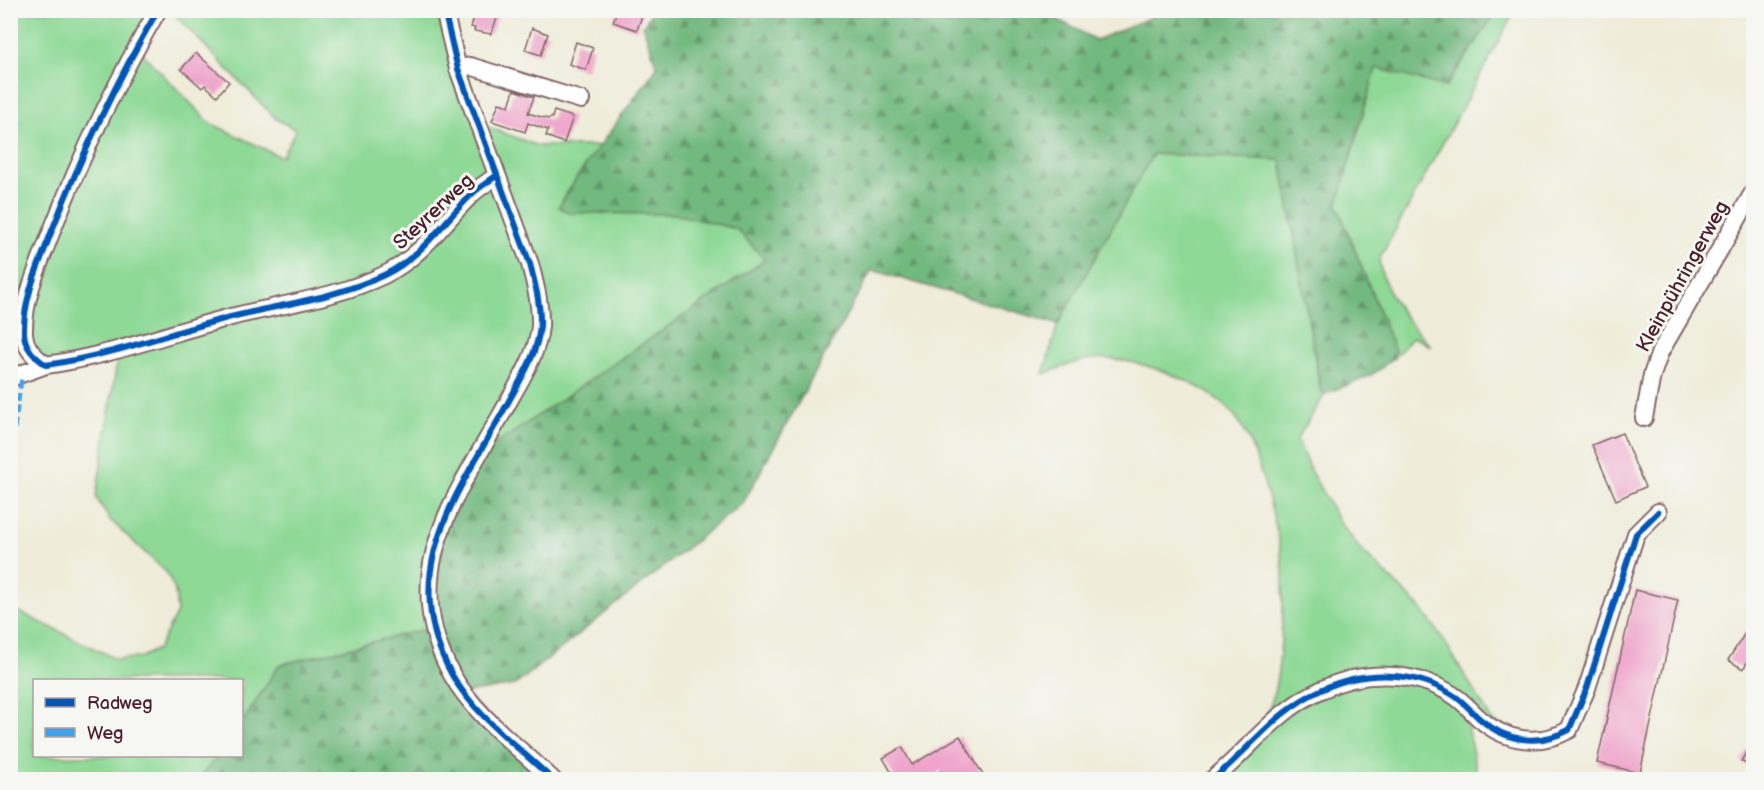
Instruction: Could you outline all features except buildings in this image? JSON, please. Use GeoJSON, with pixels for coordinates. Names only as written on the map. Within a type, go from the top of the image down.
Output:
{"type":"FeatureCollection","features":[{"type":"Feature","properties":{"kind":"street"},"geometry":{"type":"LineString","coordinates":[[46,365],[31,354],[24,335],[28,293],[93,130],[158,10]]}},
{"type":"Feature","properties":{"kind":"street"},"geometry":{"type":"LineString","coordinates":[[444,10],[458,69],[496,176]]}},
{"type":"Feature","properties":{"kind":"street"},"geometry":{"type":"LineString","coordinates":[[458,69],[470,66],[581,100]]}},
{"type":"Feature","properties":{"kind":"street","name":"Steyrerweg"},"geometry":{"type":"LineString","coordinates":[[10,378],[46,365],[85,359],[232,317],[297,303],[385,275],[413,257],[439,232],[471,195],[496,176],[530,264],[537,290],[540,327],[525,372],[438,534],[429,570],[429,591],[438,639],[453,676],[479,710],[553,780]]}},
{"type":"Feature","properties":{"kind":"street","name":"Kleinpühringerweg"},"geometry":{"type":"LineString","coordinates":[[1644,418],[1652,375],[1660,352],[1754,191]]}},
{"type":"Feature","properties":{"kind":"street"},"geometry":{"type":"LineString","coordinates":[[1212,780],[1278,717],[1320,690],[1357,677],[1394,676],[1434,685],[1452,694],[1494,729],[1509,736],[1542,740],[1569,730],[1587,688],[1636,534],[1658,512]]}},
{"type":"Feature","properties":{"kind":"green space"},"geometry":{"type":"Polygon","coordinates":[[[11,11],[163,11],[139,50],[210,123],[281,157],[296,130],[276,119],[171,11],[452,11],[458,53],[485,126],[538,146],[599,146],[562,200],[569,213],[675,214],[737,229],[765,260],[473,460],[434,539],[442,625],[279,665],[243,721],[243,679],[33,679],[33,757],[218,757],[197,779],[11,779],[11,608],[116,659],[139,658],[158,649],[177,612],[175,590],[166,572],[109,519],[96,497],[118,355],[46,370],[26,355],[17,340],[20,297],[11,306],[11,11]]]}},
{"type":"Feature","properties":{"kind":"green space"},"geometry":{"type":"Polygon","coordinates":[[[652,11],[1042,11],[1096,40],[1166,11],[1497,11],[1446,87],[1376,68],[1337,205],[1395,351],[1384,366],[1375,373],[1325,394],[1321,391],[1281,160],[1153,154],[1058,324],[872,270],[743,503],[515,685],[465,693],[553,779],[197,780],[218,757],[243,757],[243,721],[279,665],[442,625],[434,539],[473,460],[765,260],[737,229],[675,214],[569,213],[559,207],[577,177],[657,67],[643,26],[652,11]]]}},
{"type":"Feature","properties":{"kind":"green space"},"geometry":{"type":"Polygon","coordinates":[[[1497,11],[1515,11],[1379,260],[1386,285],[1398,307],[1431,346],[1413,337],[1392,360],[1395,351],[1337,205],[1376,67],[1446,87],[1497,11]]]}},
{"type":"Feature","properties":{"kind":"green space"},"geometry":{"type":"Polygon","coordinates":[[[1153,154],[1281,160],[1320,388],[1325,394],[1297,439],[1311,472],[1339,521],[1360,549],[1417,604],[1440,634],[1492,721],[1542,745],[1469,713],[1465,716],[1478,779],[1205,779],[1244,744],[1261,724],[1272,701],[1278,673],[1283,604],[1282,559],[1267,492],[1252,447],[1235,416],[1223,404],[1207,392],[1169,373],[1127,361],[1091,359],[1043,374],[1058,324],[1153,154]]]}},
{"type":"Feature","properties":{"kind":"marked path"},"geometry":{"type":"LineString","coordinates":[[10,441],[13,437],[22,375]]}},
{"type":"Feature","properties":{"kind":"cycle path"},"geometry":{"type":"LineString","coordinates":[[158,10],[113,92],[87,147],[33,282],[26,307],[24,333],[26,344],[31,352],[46,365],[116,350],[231,317],[328,295],[366,283],[410,259],[471,195],[496,176]]}},
{"type":"Feature","properties":{"kind":"cycle path"},"geometry":{"type":"LineString","coordinates":[[444,10],[458,69],[530,264],[539,302],[540,326],[529,363],[455,497],[441,530],[432,564],[429,599],[436,636],[452,675],[462,690],[485,718],[553,780]]}},
{"type":"Feature","properties":{"kind":"cycle path"},"geometry":{"type":"LineString","coordinates":[[1212,780],[1276,719],[1305,698],[1337,683],[1370,676],[1405,677],[1438,687],[1457,697],[1490,727],[1512,737],[1535,740],[1569,730],[1587,688],[1636,534],[1658,512]]}}]}
